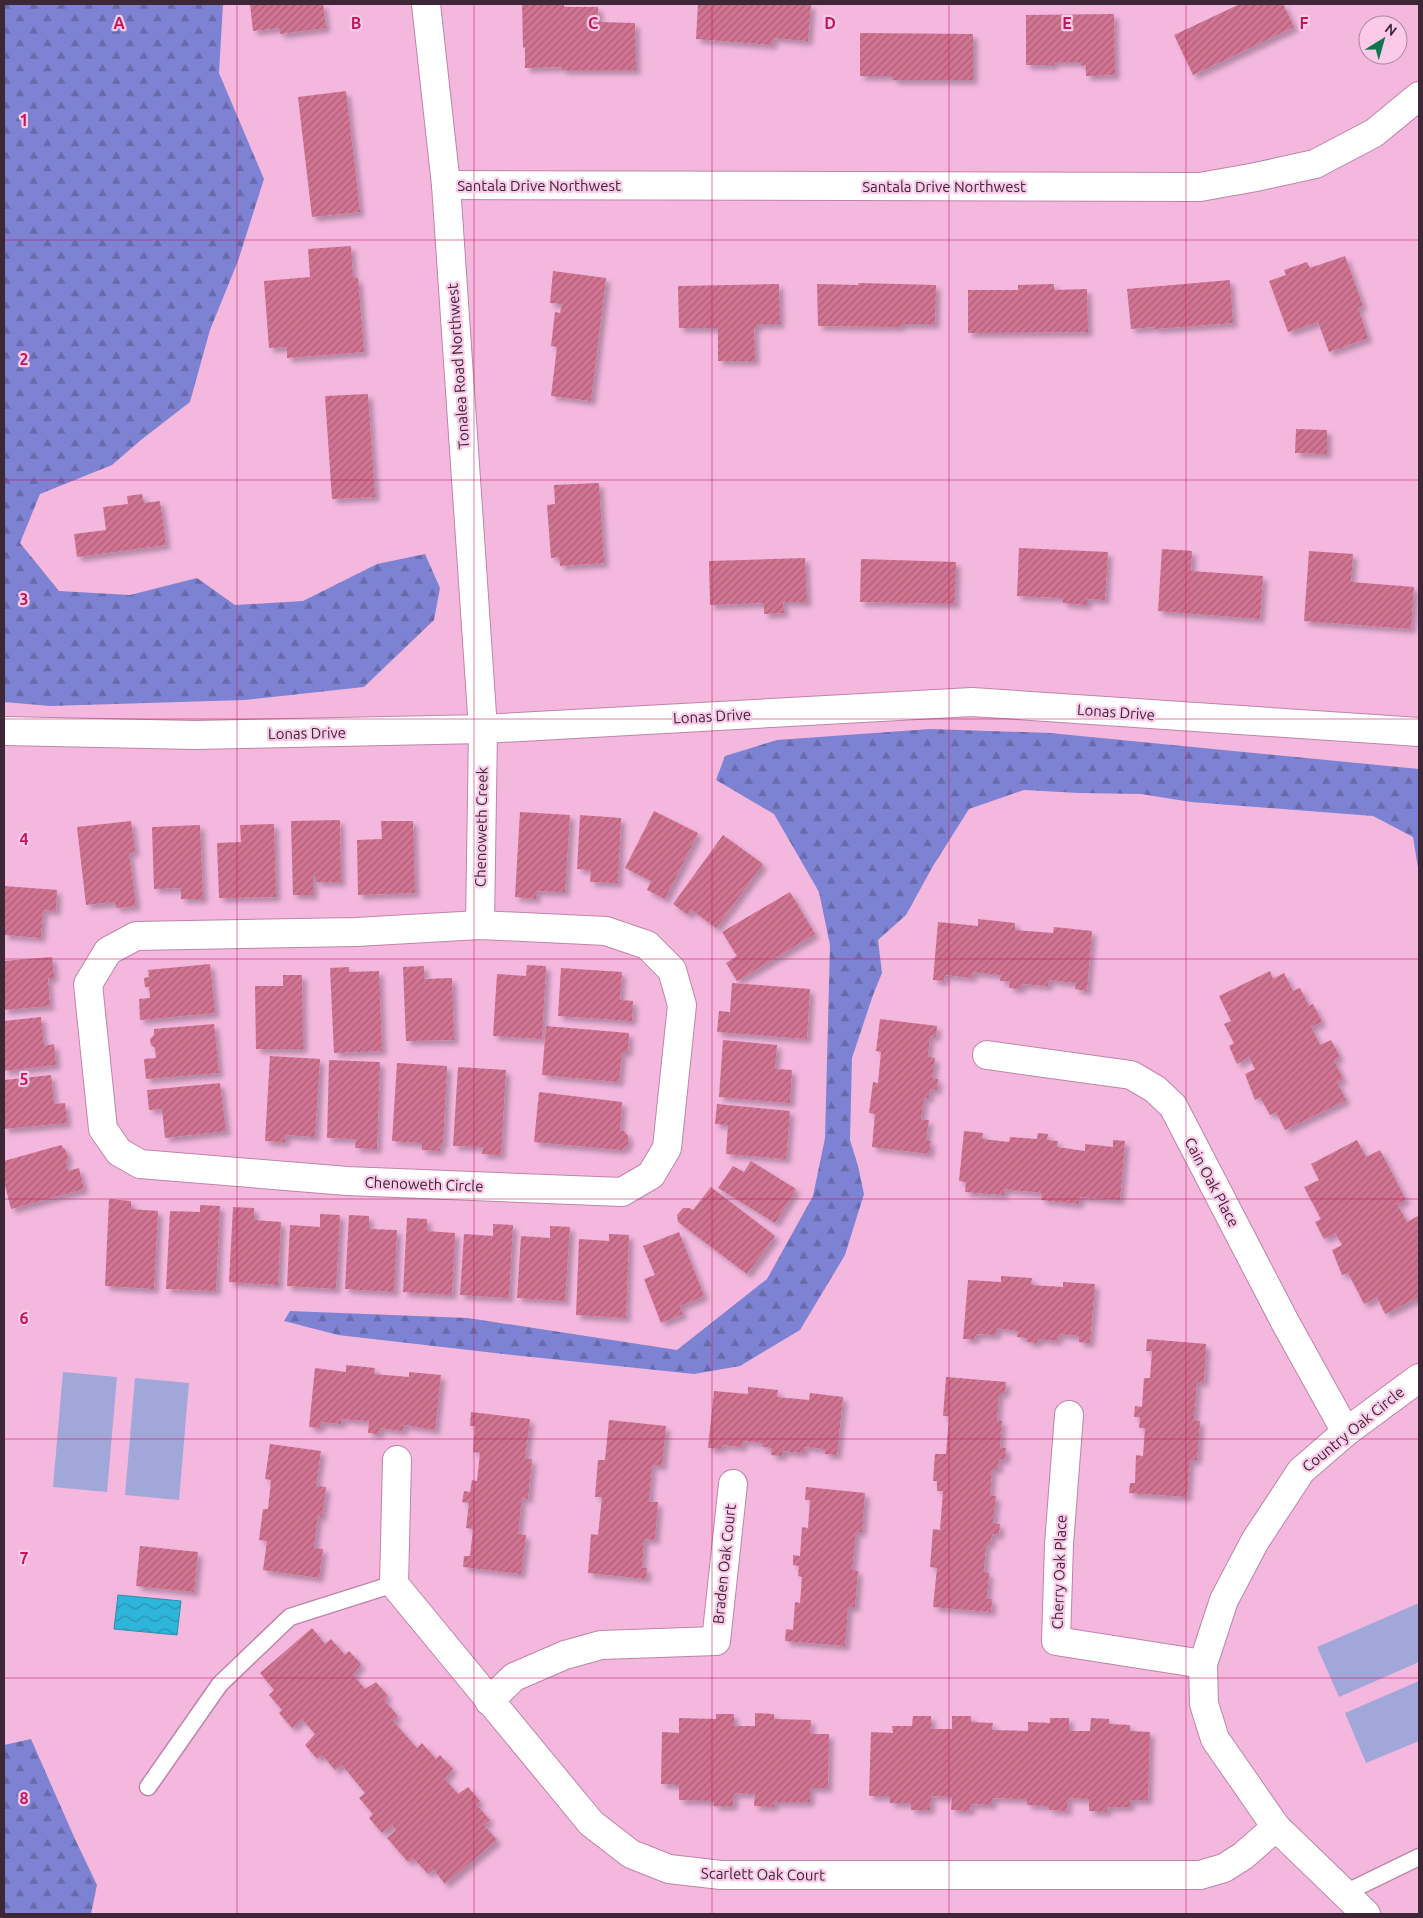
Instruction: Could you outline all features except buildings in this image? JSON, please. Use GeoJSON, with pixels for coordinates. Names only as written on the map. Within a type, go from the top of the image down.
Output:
{"type":"FeatureCollection","features":[{"type":"Feature","properties":{"kind":"street","name":"Tonalea Road Northwest"},"geometry":{"type":"LineString","coordinates":[[426,4],[446,185],[483,729]]}},
{"type":"Feature","properties":{"kind":"street","name":"Santala Drive Northwest"},"geometry":{"type":"LineString","coordinates":[[446,185],[1200,187],[1315,164],[1374,133],[1419,96]]}},
{"type":"Feature","properties":{"kind":"street","name":"Lonas Drive"},"geometry":{"type":"LineString","coordinates":[[4,731],[195,735],[483,729],[972,702],[1419,732]]}},
{"type":"Feature","properties":{"kind":"street","name":"Chenoweth Creek"},"geometry":{"type":"LineString","coordinates":[[480,925],[483,729]]}},
{"type":"Feature","properties":{"kind":"street","name":"Chenoweth Circle"},"geometry":{"type":"LineString","coordinates":[[480,925],[606,931],[647,944],[672,970],[682,1005],[668,1148],[651,1175],[622,1192],[347,1181],[140,1164],[119,1152],[103,1129],[88,984],[108,950],[136,936],[356,932],[480,925]]}},
{"type":"Feature","properties":{"kind":"street","name":"Cain Oak Place"},"geometry":{"type":"LineString","coordinates":[[986,1055],[1131,1075],[1155,1089],[1173,1106],[1285,1322],[1346,1432]]}},
{"type":"Feature","properties":{"kind":"street","name":"Country Oak Circle"},"geometry":{"type":"LineString","coordinates":[[1366,1914],[1276,1827],[1215,1739],[1204,1704],[1203,1664],[1224,1600],[1254,1541],[1301,1471],[1394,1394],[1419,1378]]}},
{"type":"Feature","properties":{"kind":"street","name":"Cherry Oak Place"},"geometry":{"type":"LineString","coordinates":[[1069,1415],[1059,1544],[1056,1641],[1203,1664]]}},
{"type":"Feature","properties":{"kind":"street"},"geometry":{"type":"LineString","coordinates":[[394,1584],[397,1460]]}},
{"type":"Feature","properties":{"kind":"street","name":"Braden Oak Court"},"geometry":{"type":"LineString","coordinates":[[490,1701],[514,1677],[565,1655],[601,1645],[716,1641],[732,1484]]}},
{"type":"Feature","properties":{"kind":"street","name":"Scarlett Oak Court"},"geometry":{"type":"LineString","coordinates":[[394,1584],[591,1823],[630,1854],[669,1869],[721,1875],[1200,1875],[1224,1868],[1243,1856],[1276,1827]]}},
{"type":"Feature","properties":{"kind":"lane"},"geometry":{"type":"LineString","coordinates":[[148,1787],[220,1684],[290,1617],[394,1584]]}},
{"type":"Feature","properties":{"kind":"lane"},"geometry":{"type":"LineString","coordinates":[[1345,1893],[1419,1856]]}},
{"type":"Feature","properties":{"kind":"shaded area"},"geometry":{"type":"Polygon","coordinates":[[[63,1372],[117,1377],[107,1492],[53,1487],[63,1372]]]}},
{"type":"Feature","properties":{"kind":"shaded area"},"geometry":{"type":"Polygon","coordinates":[[[135,1378],[189,1383],[179,1500],[125,1495],[135,1378]]]}},
{"type":"Feature","properties":{"kind":"shaded area"},"geometry":{"type":"Polygon","coordinates":[[[1419,1603],[1419,1662],[1339,1697],[1317,1647],[1419,1603]]]}},
{"type":"Feature","properties":{"kind":"shaded area"},"geometry":{"type":"Polygon","coordinates":[[[1419,1681],[1419,1741],[1366,1763],[1345,1713],[1419,1681]]]}},
{"type":"Feature","properties":{"kind":"green space"},"geometry":{"type":"Polygon","coordinates":[[[4,4],[223,4],[219,73],[264,179],[238,261],[210,330],[190,402],[112,465],[40,494],[20,543],[59,591],[130,595],[197,578],[235,605],[303,601],[377,564],[425,554],[440,588],[434,620],[364,687],[245,700],[50,706],[4,702],[4,4]]]}},
{"type":"Feature","properties":{"kind":"green space"},"geometry":{"type":"Polygon","coordinates":[[[930,729],[1050,733],[1419,769],[1419,874],[1413,837],[1373,816],[1191,802],[1141,794],[1024,790],[969,809],[933,866],[906,915],[878,940],[882,973],[852,1058],[850,1140],[864,1194],[845,1255],[800,1330],[740,1366],[694,1374],[338,1335],[284,1321],[290,1311],[468,1318],[677,1350],[767,1279],[813,1196],[825,1138],[830,945],[819,892],[774,814],[716,780],[725,756],[777,740],[930,729]]]}},
{"type":"Feature","properties":{"kind":"green space"},"geometry":{"type":"Polygon","coordinates":[[[31,1739],[97,1885],[91,1914],[4,1914],[4,1745],[31,1739]]]}},
{"type":"Feature","properties":{"kind":"water"},"geometry":{"type":"Polygon","coordinates":[[[118,1595],[181,1601],[177,1635],[114,1629],[118,1595]]]}}]}
